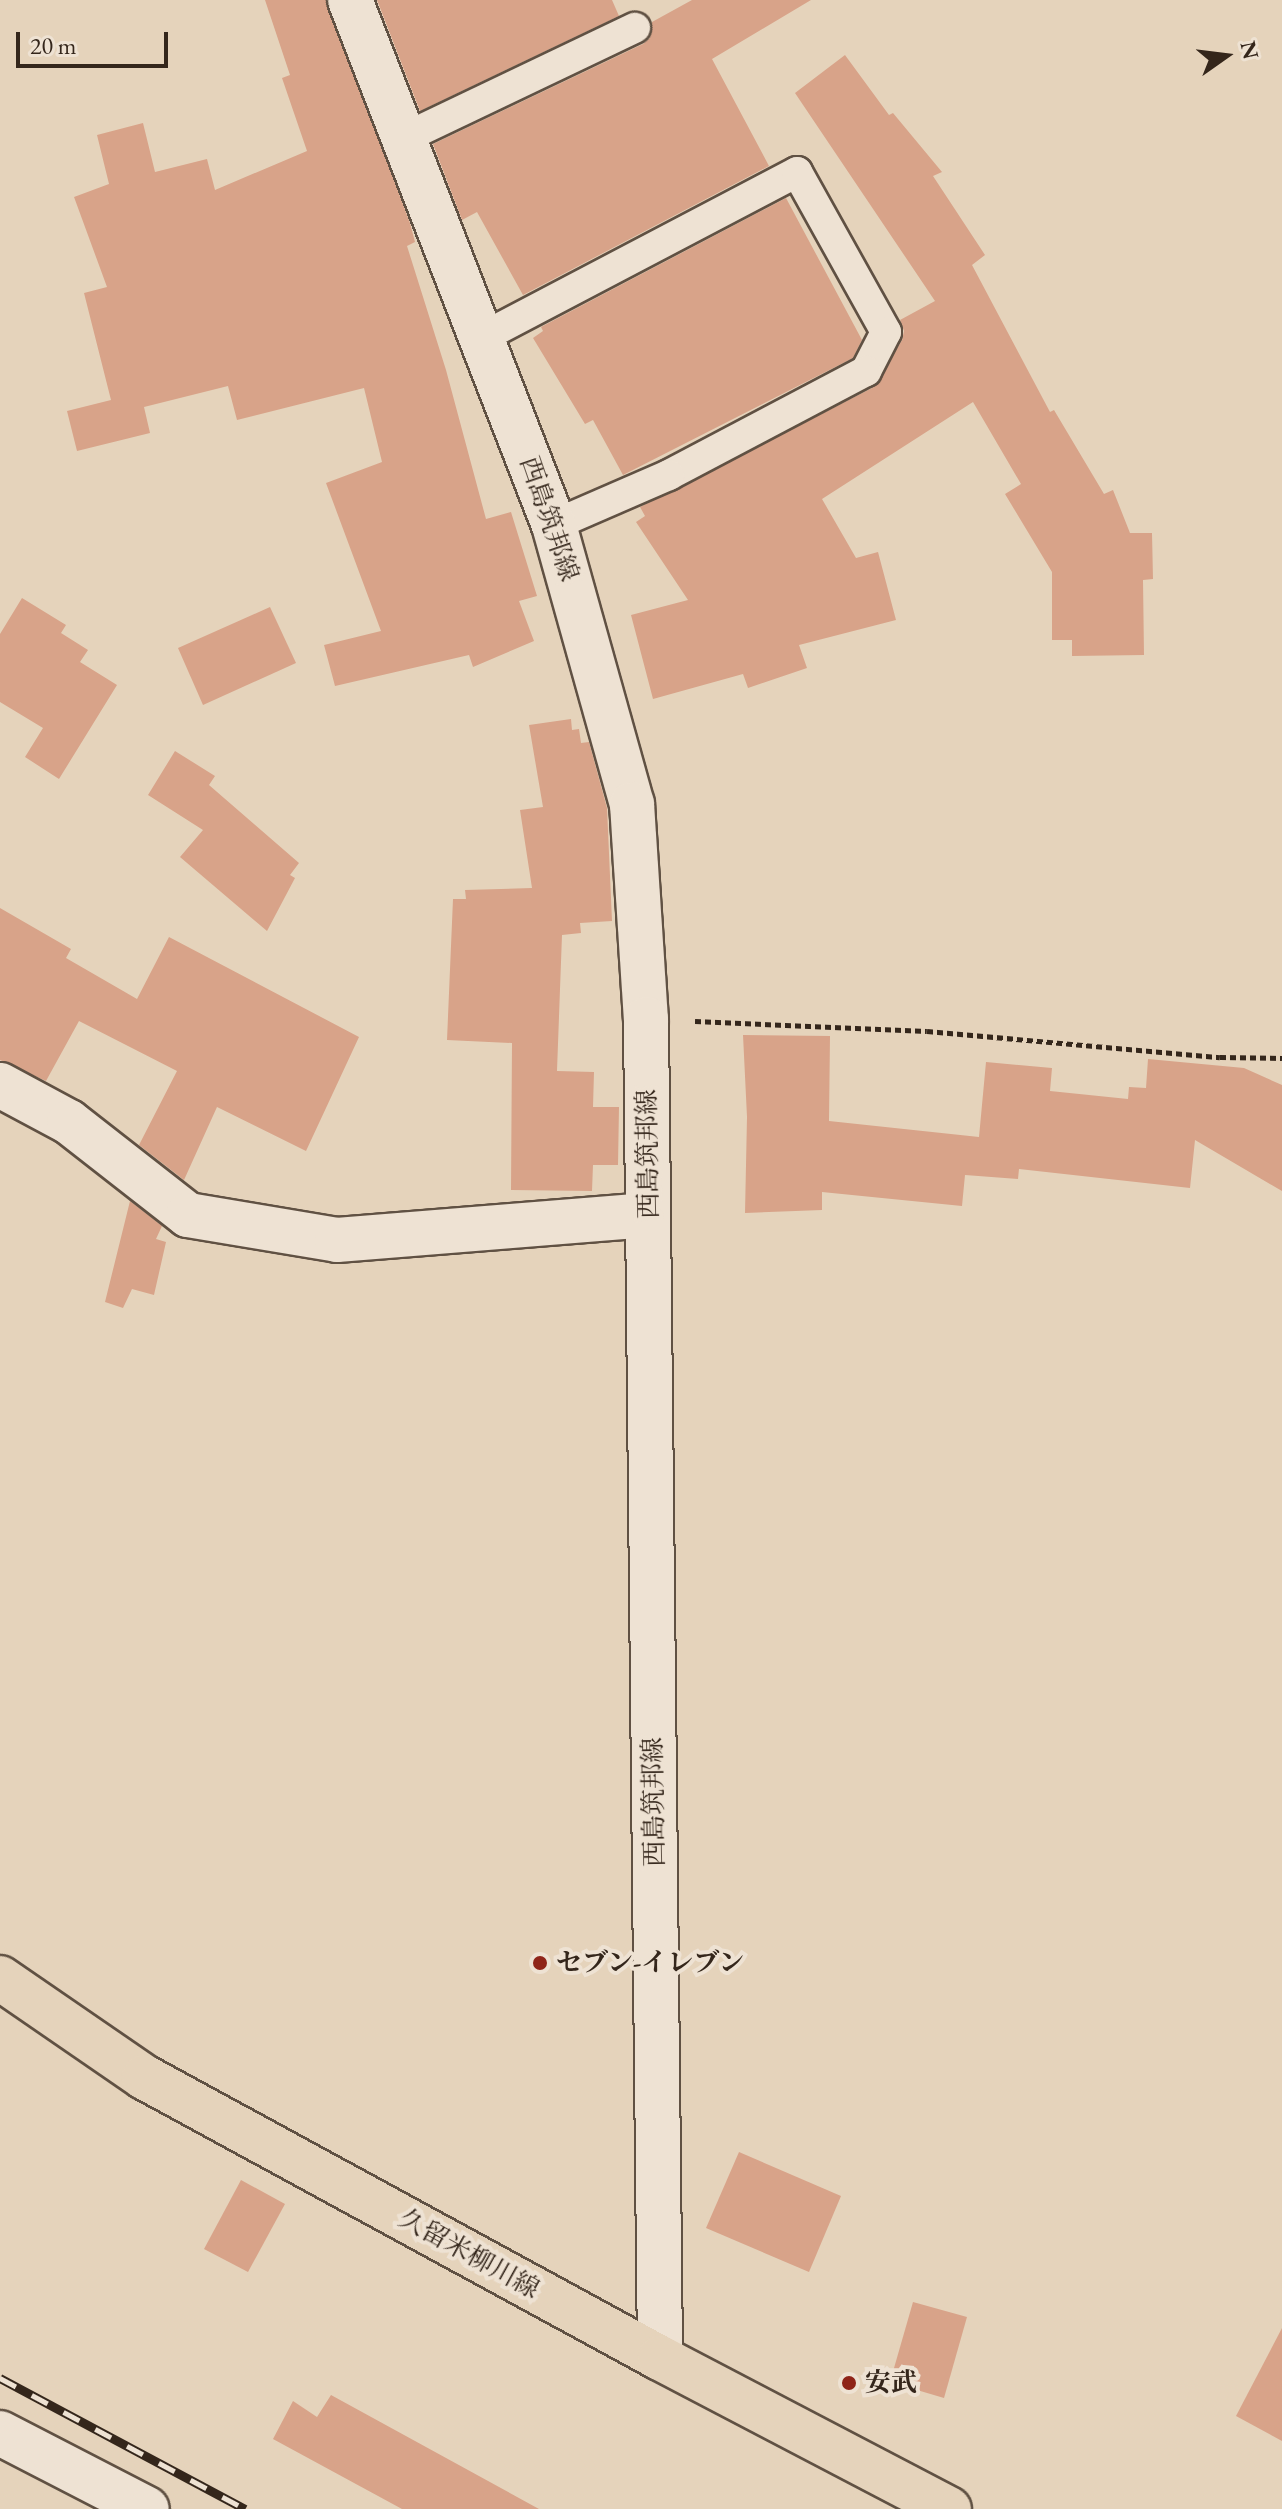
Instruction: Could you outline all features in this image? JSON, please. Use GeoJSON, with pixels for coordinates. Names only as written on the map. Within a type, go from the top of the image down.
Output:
{"type":"FeatureCollection","features":[{"type":"Feature","properties":{"kind":"main road","name":"西島筑邦線"},"geometry":{"type":"LineString","coordinates":[[350,0],[554,525],[632,804],[646,1019],[660,2358]]}},
{"type":"Feature","properties":{"kind":"main road"},"geometry":{"type":"LineString","coordinates":[[0,1085],[69,1122],[188,1215],[337,1240],[648,1215]]}},
{"type":"Feature","properties":{"kind":"main road","name":"久留米柳川線"},"geometry":{"type":"LineString","coordinates":[[0,1978],[144,2077],[660,2358],[949,2509]]}},
{"type":"Feature","properties":{"kind":"main road"},"geometry":{"type":"LineString","coordinates":[[0,2433],[147,2509]]}},
{"type":"Feature","properties":{"kind":"lane"},"geometry":{"type":"LineString","coordinates":[[404,138],[635,28]]}},
{"type":"Feature","properties":{"kind":"lane"},"geometry":{"type":"LineString","coordinates":[[481,338],[797,172],[886,332],[866,371],[669,475],[554,525]]}},
{"type":"Feature","properties":{"kind":"path"},"geometry":{"type":"LineString","coordinates":[[646,1019],[927,1031],[1175,1053],[1282,1058]]}},
{"type":"Feature","properties":{"kind":"building"},"geometry":{"type":"Polygon","coordinates":[[[265,0],[326,0],[410,223],[415,242],[407,246],[446,370],[486,519],[511,512],[537,596],[519,601],[534,641],[473,667],[469,655],[335,686],[324,645],[381,631],[326,483],[382,462],[364,388],[237,420],[228,386],[144,407],[150,433],[77,451],[67,411],[111,400],[84,293],[107,287],[74,197],[109,184],[97,135],[143,123],[155,172],[207,159],[215,190],[307,151],[282,78],[290,75],[265,0]]]}},
{"type":"Feature","properties":{"kind":"building"},"geometry":{"type":"Polygon","coordinates":[[[377,0],[612,0],[619,16],[420,111],[377,0]]]}},
{"type":"Feature","properties":{"kind":"building"},"geometry":{"type":"Polygon","coordinates":[[[692,0],[811,0],[712,59],[769,166],[523,295],[477,212],[462,220],[433,144],[643,44],[650,38],[652,22],[692,0]]]}},
{"type":"Feature","properties":{"kind":"building"},"geometry":{"type":"Polygon","coordinates":[[[845,55],[889,115],[893,113],[942,172],[933,176],[985,255],[972,265],[1050,412],[1054,410],[1104,494],[1113,490],[1130,533],[1152,533],[1153,579],[1143,580],[1144,655],[1072,656],[1072,640],[1052,640],[1052,572],[1005,494],[1021,484],[973,402],[822,499],[856,558],[878,552],[896,620],[799,645],[807,668],[748,688],[743,674],[653,699],[631,615],[688,600],[636,522],[645,516],[640,507],[874,387],[902,340],[904,331],[900,320],[935,301],[795,93],[845,55]]]}},
{"type":"Feature","properties":{"kind":"building"},"geometry":{"type":"Polygon","coordinates":[[[786,198],[862,340],[853,358],[623,475],[593,420],[585,424],[533,338],[543,331],[541,327],[786,198]]]}},
{"type":"Feature","properties":{"kind":"building"},"geometry":{"type":"Polygon","coordinates":[[[22,598],[66,625],[61,633],[88,650],[80,662],[117,685],[59,779],[25,757],[43,728],[0,702],[0,634],[22,598]]]}},
{"type":"Feature","properties":{"kind":"building"},"geometry":{"type":"Polygon","coordinates":[[[270,607],[296,663],[203,705],[178,648],[270,607]]]}},
{"type":"Feature","properties":{"kind":"building"},"geometry":{"type":"Polygon","coordinates":[[[571,719],[572,730],[579,729],[581,743],[589,742],[607,808],[612,921],[580,923],[581,933],[562,935],[557,1071],[594,1072],[593,1107],[619,1107],[618,1165],[593,1165],[592,1191],[511,1190],[512,1043],[447,1040],[453,899],[466,899],[465,890],[532,888],[520,810],[543,807],[529,725],[571,719]]]}},
{"type":"Feature","properties":{"kind":"building"},"geometry":{"type":"Polygon","coordinates":[[[175,751],[215,776],[209,785],[299,863],[290,875],[295,878],[267,931],[180,857],[203,830],[148,795],[175,751]]]}},
{"type":"Feature","properties":{"kind":"building"},"geometry":{"type":"Polygon","coordinates":[[[0,908],[71,949],[66,958],[137,999],[169,937],[359,1037],[306,1151],[217,1107],[184,1180],[139,1145],[177,1071],[79,1021],[46,1081],[0,1060],[0,908]]]}},
{"type":"Feature","properties":{"kind":"building"},"geometry":{"type":"Polygon","coordinates":[[[743,1035],[830,1036],[829,1121],[979,1137],[986,1062],[1052,1068],[1050,1091],[1128,1099],[1129,1087],[1146,1088],[1148,1059],[1244,1068],[1282,1085],[1282,1191],[1195,1140],[1190,1188],[1019,1169],[1018,1179],[965,1175],[962,1206],[822,1192],[822,1210],[745,1213],[747,1117],[743,1035]]]}},
{"type":"Feature","properties":{"kind":"building"},"geometry":{"type":"Polygon","coordinates":[[[130,1201],[162,1226],[156,1239],[166,1242],[154,1295],[132,1289],[123,1308],[105,1302],[130,1201]]]}},
{"type":"Feature","properties":{"kind":"building"},"geometry":{"type":"Polygon","coordinates":[[[739,2152],[841,2196],[809,2272],[706,2228],[739,2152]]]}},
{"type":"Feature","properties":{"kind":"building"},"geometry":{"type":"Polygon","coordinates":[[[241,2180],[285,2204],[248,2272],[204,2249],[241,2180]]]}},
{"type":"Feature","properties":{"kind":"building"},"geometry":{"type":"Polygon","coordinates":[[[913,2302],[967,2317],[944,2398],[890,2382],[913,2302]]]}},
{"type":"Feature","properties":{"kind":"building"},"geometry":{"type":"Polygon","coordinates":[[[1282,2328],[1282,2441],[1236,2416],[1282,2328]]]}},
{"type":"Feature","properties":{"kind":"building"},"geometry":{"type":"Polygon","coordinates":[[[331,2395],[539,2509],[402,2509],[273,2439],[293,2401],[317,2417],[331,2395]]]}},
{"type":"Feature","properties":{"kind":"railway"},"geometry":{"type":"LineString","coordinates":[[0,2378],[245,2509]]}},
{"type":"Feature","properties":{"kind":"place","name":"セブン-イレブン"},"geometry":{"type":"Point","coordinates":[540,1963]}},
{"type":"Feature","properties":{"kind":"place","name":"安武"},"geometry":{"type":"Point","coordinates":[849,2383]}}]}
